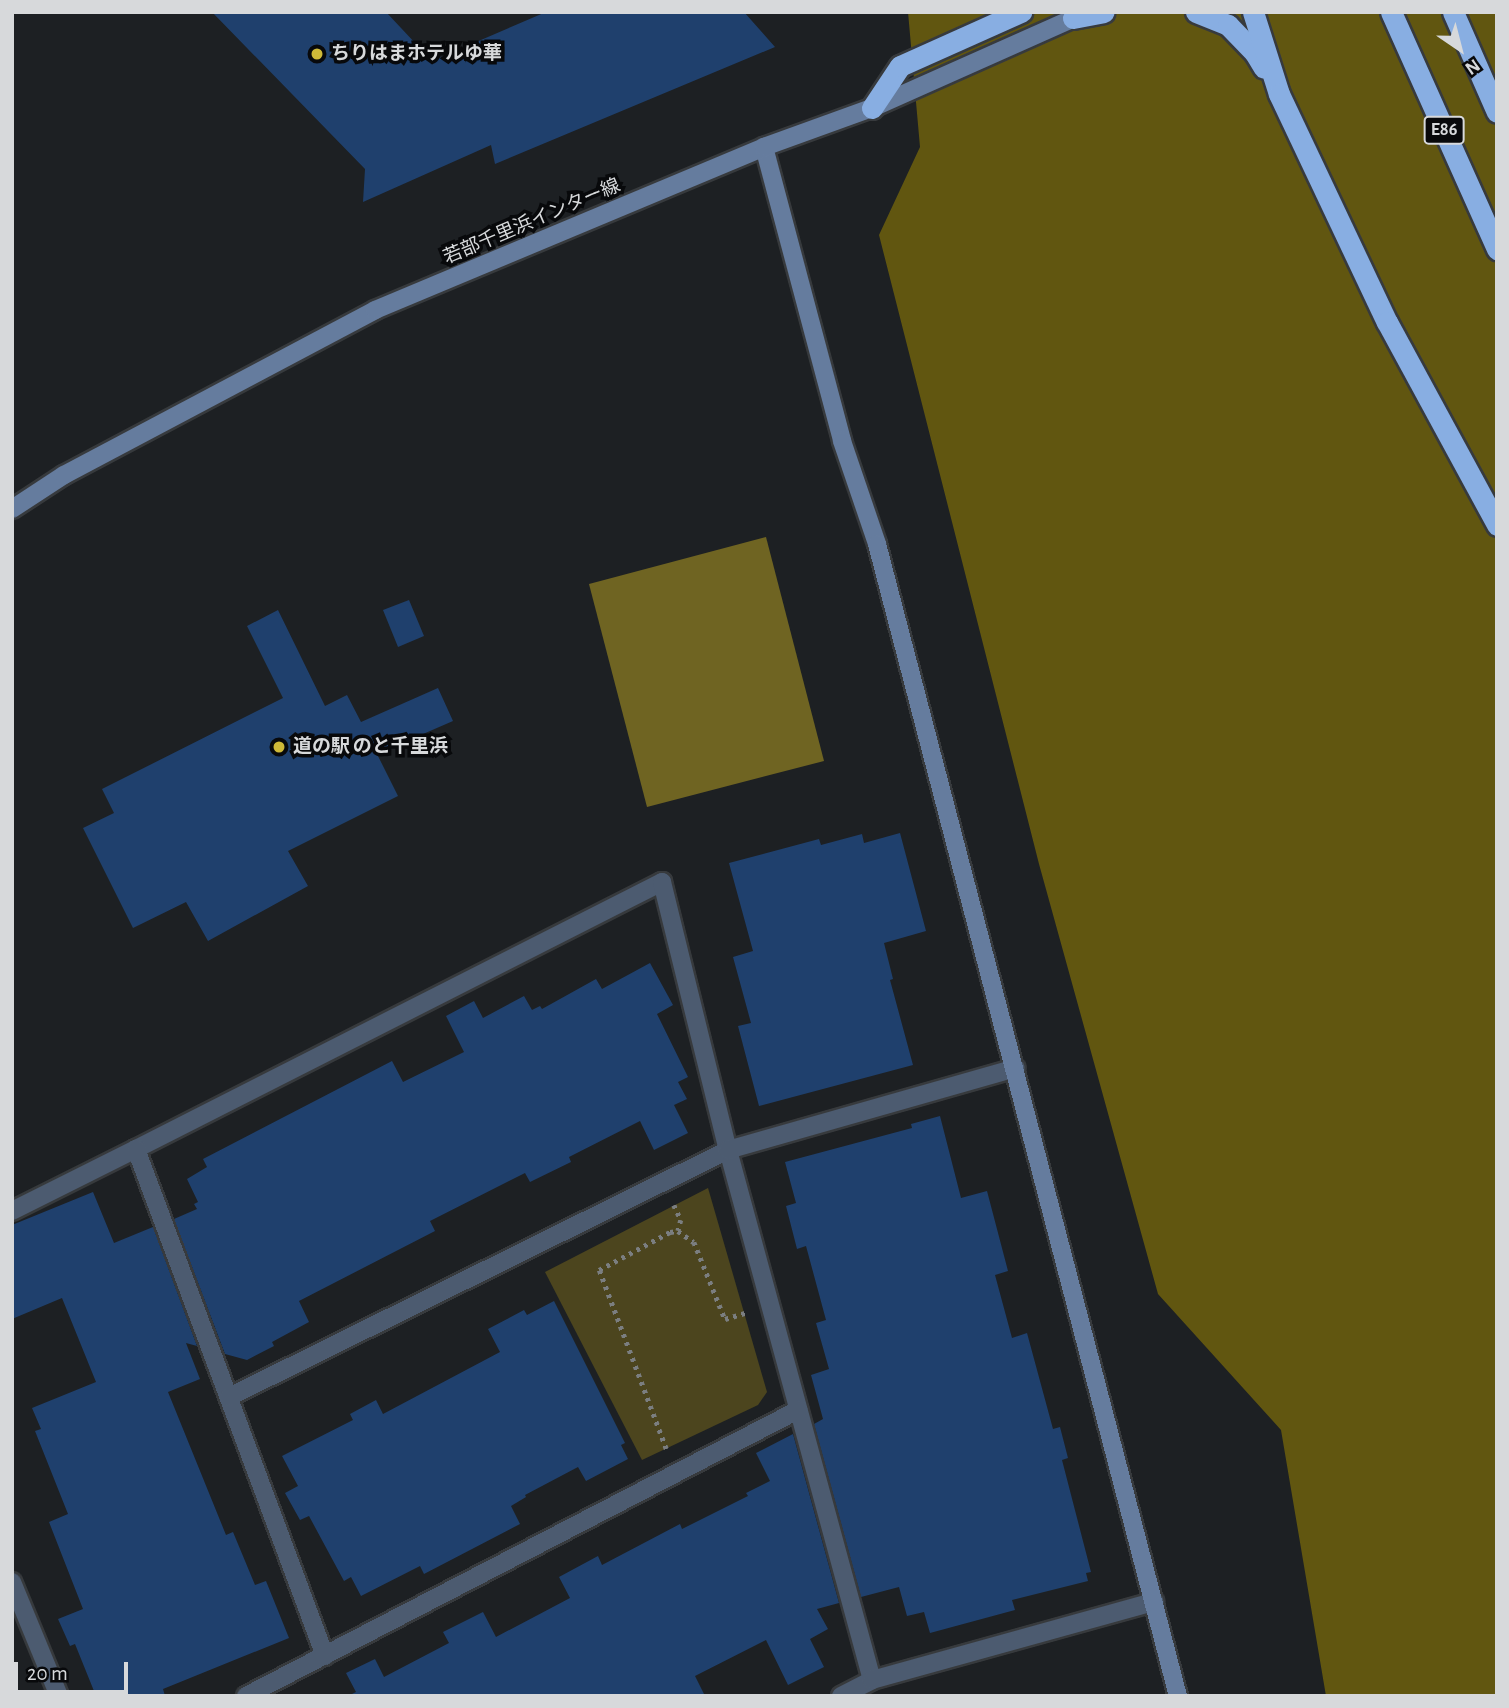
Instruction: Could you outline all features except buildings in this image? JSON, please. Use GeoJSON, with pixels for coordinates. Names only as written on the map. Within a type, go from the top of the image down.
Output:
{"type":"FeatureCollection","features":[{"type":"Feature","properties":{"kind":"highway"},"geometry":{"type":"LineString","coordinates":[[872,108],[900,66],[1021,12]]}},
{"type":"Feature","properties":{"kind":"highway"},"geometry":{"type":"LineString","coordinates":[[1080,15],[1103,12]]}},
{"type":"Feature","properties":{"kind":"highway"},"geometry":{"type":"LineString","coordinates":[[1196,12],[1228,25],[1255,53],[1279,94],[1387,322],[1497,525]]}},
{"type":"Feature","properties":{"kind":"highway"},"geometry":{"type":"LineString","coordinates":[[1253,12],[1279,94]]}},
{"type":"Feature","properties":{"kind":"highway","name":"E86"},"geometry":{"type":"LineString","coordinates":[[1391,12],[1497,248]]}},
{"type":"Feature","properties":{"kind":"highway"},"geometry":{"type":"LineString","coordinates":[[1453,12],[1497,112]]}},
{"type":"Feature","properties":{"kind":"street","name":"若部千里浜インター線"},"geometry":{"type":"LineString","coordinates":[[12,509],[64,475],[375,310],[764,147],[872,108],[1080,15]]}},
{"type":"Feature","properties":{"kind":"street"},"geometry":{"type":"LineString","coordinates":[[764,147],[842,441],[877,544],[1178,1696]]}},
{"type":"Feature","properties":{"kind":"street"},"geometry":{"type":"LineString","coordinates":[[12,1211],[662,882],[728,1150],[872,1680]]}},
{"type":"Feature","properties":{"kind":"street"},"geometry":{"type":"LineString","coordinates":[[229,1397],[728,1150],[1016,1068]]}},
{"type":"Feature","properties":{"kind":"street"},"geometry":{"type":"LineString","coordinates":[[136,1149],[325,1656]]}},
{"type":"Feature","properties":{"kind":"street"},"geometry":{"type":"LineString","coordinates":[[246,1696],[798,1410]]}},
{"type":"Feature","properties":{"kind":"street"},"geometry":{"type":"LineString","coordinates":[[12,1582],[59,1696]]}},
{"type":"Feature","properties":{"kind":"street"},"geometry":{"type":"LineString","coordinates":[[841,1696],[872,1680],[1154,1602]]}},
{"type":"Feature","properties":{"kind":"path"},"geometry":{"type":"LineString","coordinates":[[669,1455],[599,1270],[670,1232],[678,1231],[694,1242],[725,1320],[752,1311]]}},
{"type":"Feature","properties":{"kind":"shaded area"},"geometry":{"type":"Polygon","coordinates":[[[908,12],[1497,12],[1497,1696],[1326,1696],[1281,1430],[1158,1294],[1039,864],[879,235],[920,147],[908,12]]]}},
{"type":"Feature","properties":{"kind":"shaded area"},"geometry":{"type":"Polygon","coordinates":[[[766,537],[824,761],[647,807],[589,584],[766,537]]]}},
{"type":"Feature","properties":{"kind":"shaded area"},"geometry":{"type":"Polygon","coordinates":[[[708,1188],[767,1392],[758,1405],[642,1460],[545,1272],[708,1188]]]}},
{"type":"Feature","properties":{"kind":"place","name":"ちりはまホテルゆ華"},"geometry":{"type":"Point","coordinates":[317,54]}},
{"type":"Feature","properties":{"kind":"place","name":"道の駅 のと千里浜"},"geometry":{"type":"Point","coordinates":[279,747]}}]}
